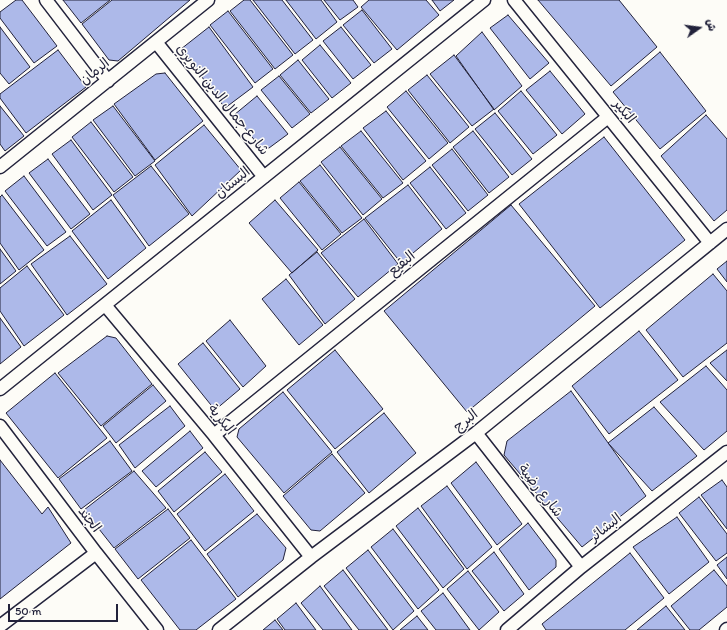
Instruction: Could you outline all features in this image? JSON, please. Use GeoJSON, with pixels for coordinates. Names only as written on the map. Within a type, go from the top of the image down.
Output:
{"type":"FeatureCollection","features":[{"type":"Feature","properties":{"kind":"street"},"geometry":{"type":"LineString","coordinates":[[46,0],[108,81]]}},
{"type":"Feature","properties":{"kind":"street","name":"الرمان"},"geometry":{"type":"LineString","coordinates":[[0,167],[208,0]]}},
{"type":"Feature","properties":{"kind":"street","name":"البستان"},"geometry":{"type":"LineString","coordinates":[[0,389],[484,0]]}},
{"type":"Feature","properties":{"kind":"street","name":"البكير"},"geometry":{"type":"LineString","coordinates":[[514,0],[710,243]]}},
{"type":"Feature","properties":{"kind":"street","name":"شارع جمال الدين النويري"},"geometry":{"type":"LineString","coordinates":[[156,42],[264,177]]}},
{"type":"Feature","properties":{"kind":"street","name":"البقيع"},"geometry":{"type":"LineString","coordinates":[[214,436],[608,117]]}},
{"type":"Feature","properties":{"kind":"street","name":"البرج"},"geometry":{"type":"LineString","coordinates":[[219,630],[311,557],[476,433],[727,229]]}},
{"type":"Feature","properties":{"kind":"street","name":"البكرية"},"geometry":{"type":"LineString","coordinates":[[105,305],[214,436],[311,557]]}},
{"type":"Feature","properties":{"kind":"street","name":"الجند"},"geometry":{"type":"LineString","coordinates":[[0,426],[96,553],[157,630]]}},
{"type":"Feature","properties":{"kind":"street","name":"شارع رضية"},"geometry":{"type":"LineString","coordinates":[[476,433],[581,567]]}},
{"type":"Feature","properties":{"kind":"street","name":"البشائر"},"geometry":{"type":"LineString","coordinates":[[514,628],[581,567],[727,452]]}},
{"type":"Feature","properties":{"kind":"street"},"geometry":{"type":"LineString","coordinates":[[0,626],[96,553]]}},
{"type":"Feature","properties":{"kind":"building"},"geometry":{"type":"Polygon","coordinates":[[[16,0],[22,0],[57,46],[34,63],[0,18],[0,12],[16,0]]]}},
{"type":"Feature","properties":{"kind":"building"},"geometry":{"type":"Polygon","coordinates":[[[63,0],[110,0],[81,23],[63,0]]]}},
{"type":"Feature","properties":{"kind":"building"},"geometry":{"type":"Polygon","coordinates":[[[112,0],[190,0],[118,61],[109,60],[82,24],[112,0]]]}},
{"type":"Feature","properties":{"kind":"building"},"geometry":{"type":"Polygon","coordinates":[[[244,0],[250,0],[293,55],[275,69],[230,11],[244,0]]]}},
{"type":"Feature","properties":{"kind":"building"},"geometry":{"type":"Polygon","coordinates":[[[253,0],[282,0],[313,40],[295,54],[253,0]]]}},
{"type":"Feature","properties":{"kind":"building"},"geometry":{"type":"Polygon","coordinates":[[[286,0],[321,0],[337,22],[316,39],[286,0]]]}},
{"type":"Feature","properties":{"kind":"building"},"geometry":{"type":"Polygon","coordinates":[[[324,0],[353,0],[358,7],[340,20],[324,0]]]}},
{"type":"Feature","properties":{"kind":"building"},"geometry":{"type":"Polygon","coordinates":[[[369,0],[426,0],[439,15],[397,50],[361,7],[369,0]]]}},
{"type":"Feature","properties":{"kind":"building"},"geometry":{"type":"Polygon","coordinates":[[[432,0],[454,0],[440,11],[432,0]]]}},
{"type":"Feature","properties":{"kind":"building"},"geometry":{"type":"Polygon","coordinates":[[[538,0],[619,0],[657,47],[611,86],[538,0]]]}},
{"type":"Feature","properties":{"kind":"building"},"geometry":{"type":"Polygon","coordinates":[[[362,10],[392,49],[374,63],[343,25],[362,10]]]}},
{"type":"Feature","properties":{"kind":"building"},"geometry":{"type":"Polygon","coordinates":[[[228,11],[273,69],[255,83],[210,25],[228,11]]]}},
{"type":"Feature","properties":{"kind":"building"},"geometry":{"type":"Polygon","coordinates":[[[508,15],[549,63],[530,79],[490,28],[508,15]]]}},
{"type":"Feature","properties":{"kind":"building"},"geometry":{"type":"Polygon","coordinates":[[[0,27],[30,67],[9,84],[0,73],[0,27]]]}},
{"type":"Feature","properties":{"kind":"building"},"geometry":{"type":"Polygon","coordinates":[[[209,27],[253,87],[225,108],[181,49],[209,27]]]}},
{"type":"Feature","properties":{"kind":"building"},"geometry":{"type":"Polygon","coordinates":[[[341,27],[371,65],[353,79],[323,41],[341,27]]]}},
{"type":"Feature","properties":{"kind":"building"},"geometry":{"type":"Polygon","coordinates":[[[482,32],[522,86],[494,110],[456,56],[482,32]]]}},
{"type":"Feature","properties":{"kind":"building"},"geometry":{"type":"Polygon","coordinates":[[[320,45],[351,83],[332,98],[302,60],[320,45]]]}},
{"type":"Feature","properties":{"kind":"building"},"geometry":{"type":"Polygon","coordinates":[[[58,50],[86,87],[26,133],[0,98],[0,94],[58,50]]]}},
{"type":"Feature","properties":{"kind":"building"},"geometry":{"type":"Polygon","coordinates":[[[660,52],[706,111],[660,149],[613,92],[660,52]]]}},
{"type":"Feature","properties":{"kind":"building"},"geometry":{"type":"Polygon","coordinates":[[[454,55],[494,109],[472,126],[430,74],[454,55]]]}},
{"type":"Feature","properties":{"kind":"building"},"geometry":{"type":"Polygon","coordinates":[[[298,60],[329,99],[311,113],[280,75],[298,60]]]}},
{"type":"Feature","properties":{"kind":"building"},"geometry":{"type":"Polygon","coordinates":[[[550,71],[585,114],[562,134],[526,90],[550,71]]]}},
{"type":"Feature","properties":{"kind":"building"},"geometry":{"type":"Polygon","coordinates":[[[165,73],[203,121],[155,160],[114,104],[156,74],[165,73]]]}},
{"type":"Feature","properties":{"kind":"building"},"geometry":{"type":"Polygon","coordinates":[[[427,75],[469,127],[450,143],[408,90],[427,75]]]}},
{"type":"Feature","properties":{"kind":"building"},"geometry":{"type":"Polygon","coordinates":[[[279,76],[310,114],[292,128],[261,90],[279,76]]]}},
{"type":"Feature","properties":{"kind":"building"},"geometry":{"type":"Polygon","coordinates":[[[406,91],[448,143],[429,159],[387,107],[406,91]]]}},
{"type":"Feature","properties":{"kind":"building"},"geometry":{"type":"Polygon","coordinates":[[[521,91],[557,135],[533,154],[498,111],[521,91]]]}},
{"type":"Feature","properties":{"kind":"building"},"geometry":{"type":"Polygon","coordinates":[[[257,96],[288,134],[269,148],[261,148],[234,115],[257,96]]]}},
{"type":"Feature","properties":{"kind":"building"},"geometry":{"type":"Polygon","coordinates":[[[0,106],[24,136],[5,151],[0,144],[0,106]]]}},
{"type":"Feature","properties":{"kind":"building"},"geometry":{"type":"Polygon","coordinates":[[[113,106],[155,161],[135,176],[93,120],[113,106]]]}},
{"type":"Feature","properties":{"kind":"building"},"geometry":{"type":"Polygon","coordinates":[[[386,111],[426,161],[403,180],[363,128],[386,111]]]}},
{"type":"Feature","properties":{"kind":"building"},"geometry":{"type":"Polygon","coordinates":[[[495,113],[532,159],[512,175],[475,129],[495,113]]]}},
{"type":"Feature","properties":{"kind":"building"},"geometry":{"type":"Polygon","coordinates":[[[706,115],[727,139],[727,210],[714,221],[661,156],[706,115]]]}},
{"type":"Feature","properties":{"kind":"building"},"geometry":{"type":"Polygon","coordinates":[[[91,122],[133,177],[114,192],[72,137],[91,122]]]}},
{"type":"Feature","properties":{"kind":"building"},"geometry":{"type":"Polygon","coordinates":[[[204,125],[241,170],[192,216],[155,165],[204,125]]]}},
{"type":"Feature","properties":{"kind":"building"},"geometry":{"type":"Polygon","coordinates":[[[361,131],[403,183],[383,198],[341,146],[361,131]]]}},
{"type":"Feature","properties":{"kind":"building"},"geometry":{"type":"Polygon","coordinates":[[[473,131],[509,177],[489,193],[453,147],[473,131]]]}},
{"type":"Feature","properties":{"kind":"building"},"geometry":{"type":"Polygon","coordinates":[[[604,137],[685,240],[600,308],[519,204],[604,137]]]}},
{"type":"Feature","properties":{"kind":"building"},"geometry":{"type":"Polygon","coordinates":[[[71,140],[112,195],[93,210],[52,154],[71,140]]]}},
{"type":"Feature","properties":{"kind":"building"},"geometry":{"type":"Polygon","coordinates":[[[340,147],[382,199],[363,215],[321,162],[340,147]]]}},
{"type":"Feature","properties":{"kind":"building"},"geometry":{"type":"Polygon","coordinates":[[[452,149],[488,195],[468,211],[432,165],[452,149]]]}},
{"type":"Feature","properties":{"kind":"building"},"geometry":{"type":"Polygon","coordinates":[[[48,159],[90,214],[71,229],[29,173],[48,159]]]}},
{"type":"Feature","properties":{"kind":"building"},"geometry":{"type":"Polygon","coordinates":[[[320,165],[362,218],[342,233],[300,181],[320,165]]]}},
{"type":"Feature","properties":{"kind":"building"},"geometry":{"type":"Polygon","coordinates":[[[151,166],[189,214],[149,246],[113,195],[151,166]]]}},
{"type":"Feature","properties":{"kind":"building"},"geometry":{"type":"Polygon","coordinates":[[[430,167],[466,213],[446,229],[410,183],[430,167]]]}},
{"type":"Feature","properties":{"kind":"building"},"geometry":{"type":"Polygon","coordinates":[[[24,176],[66,232],[47,246],[5,191],[24,176]]]}},
{"type":"Feature","properties":{"kind":"building"},"geometry":{"type":"Polygon","coordinates":[[[299,182],[341,234],[322,250],[280,198],[299,182]]]}},
{"type":"Feature","properties":{"kind":"building"},"geometry":{"type":"Polygon","coordinates":[[[408,185],[442,229],[401,263],[365,218],[408,185]]]}},
{"type":"Feature","properties":{"kind":"building"},"geometry":{"type":"Polygon","coordinates":[[[2,195],[44,250],[19,270],[0,243],[0,197],[2,195]]]}},
{"type":"Feature","properties":{"kind":"building"},"geometry":{"type":"Polygon","coordinates":[[[111,200],[146,248],[108,279],[72,231],[111,200]]]}},
{"type":"Feature","properties":{"kind":"building"},"geometry":{"type":"Polygon","coordinates":[[[275,200],[318,250],[292,273],[249,223],[275,200]]]}},
{"type":"Feature","properties":{"kind":"building"},"geometry":{"type":"Polygon","coordinates":[[[511,205],[595,306],[467,412],[384,311],[511,205]]]}},
{"type":"Feature","properties":{"kind":"building"},"geometry":{"type":"Polygon","coordinates":[[[364,219],[398,264],[358,297],[321,253],[364,219]]]}},
{"type":"Feature","properties":{"kind":"building"},"geometry":{"type":"Polygon","coordinates":[[[70,236],[107,284],[67,315],[31,264],[70,236]]]}},
{"type":"Feature","properties":{"kind":"building"},"geometry":{"type":"Polygon","coordinates":[[[0,249],[16,271],[0,284],[0,249]]]}},
{"type":"Feature","properties":{"kind":"building"},"geometry":{"type":"Polygon","coordinates":[[[317,252],[355,299],[325,324],[289,275],[317,252]]]}},
{"type":"Feature","properties":{"kind":"building"},"geometry":{"type":"Polygon","coordinates":[[[727,261],[727,282],[717,269],[727,261]]]}},
{"type":"Feature","properties":{"kind":"building"},"geometry":{"type":"Polygon","coordinates":[[[27,266],[64,315],[24,346],[0,311],[0,288],[27,266]]]}},
{"type":"Feature","properties":{"kind":"building"},"geometry":{"type":"Polygon","coordinates":[[[713,274],[727,291],[727,343],[683,377],[646,330],[713,274]]]}},
{"type":"Feature","properties":{"kind":"building"},"geometry":{"type":"Polygon","coordinates":[[[286,279],[323,325],[299,345],[262,299],[286,279]]]}},
{"type":"Feature","properties":{"kind":"building"},"geometry":{"type":"Polygon","coordinates":[[[0,318],[21,347],[0,364],[0,318]]]}},
{"type":"Feature","properties":{"kind":"building"},"geometry":{"type":"Polygon","coordinates":[[[230,320],[266,366],[243,387],[206,341],[230,320]]]}},
{"type":"Feature","properties":{"kind":"building"},"geometry":{"type":"Polygon","coordinates":[[[639,331],[678,380],[609,434],[572,386],[639,331]]]}},
{"type":"Feature","properties":{"kind":"building"},"geometry":{"type":"Polygon","coordinates":[[[107,336],[116,338],[152,384],[101,426],[58,373],[107,336]]]}},
{"type":"Feature","properties":{"kind":"building"},"geometry":{"type":"Polygon","coordinates":[[[203,343],[240,389],[215,410],[178,364],[203,343]]]}},
{"type":"Feature","properties":{"kind":"building"},"geometry":{"type":"Polygon","coordinates":[[[335,350],[383,409],[335,449],[287,390],[335,350]]]}},
{"type":"Feature","properties":{"kind":"building"},"geometry":{"type":"Polygon","coordinates":[[[727,350],[727,381],[710,363],[727,350]]]}},
{"type":"Feature","properties":{"kind":"building"},"geometry":{"type":"Polygon","coordinates":[[[706,366],[727,390],[727,431],[704,450],[660,402],[706,366]]]}},
{"type":"Feature","properties":{"kind":"building"},"geometry":{"type":"Polygon","coordinates":[[[55,373],[107,438],[58,478],[6,413],[55,373]]]}},
{"type":"Feature","properties":{"kind":"building"},"geometry":{"type":"Polygon","coordinates":[[[153,385],[166,401],[116,443],[103,426],[153,385]]]}},
{"type":"Feature","properties":{"kind":"building"},"geometry":{"type":"Polygon","coordinates":[[[571,391],[646,496],[582,547],[504,455],[507,441],[571,391]]]}},
{"type":"Feature","properties":{"kind":"building"},"geometry":{"type":"Polygon","coordinates":[[[283,392],[332,452],[284,493],[237,437],[239,429],[283,392]]]}},
{"type":"Feature","properties":{"kind":"building"},"geometry":{"type":"Polygon","coordinates":[[[170,406],[185,426],[135,468],[119,445],[170,406]]]}},
{"type":"Feature","properties":{"kind":"building"},"geometry":{"type":"Polygon","coordinates":[[[654,407],[697,456],[652,491],[608,443],[654,407]]]}},
{"type":"Feature","properties":{"kind":"building"},"geometry":{"type":"Polygon","coordinates":[[[384,413],[416,453],[369,493],[337,452],[384,413]]]}},
{"type":"Feature","properties":{"kind":"building"},"geometry":{"type":"Polygon","coordinates":[[[190,431],[203,448],[156,487],[142,471],[190,431]]]}},
{"type":"Feature","properties":{"kind":"building"},"geometry":{"type":"Polygon","coordinates":[[[110,441],[132,471],[81,509],[59,479],[110,441]]]}},
{"type":"Feature","properties":{"kind":"building"},"geometry":{"type":"Polygon","coordinates":[[[205,452],[222,472],[174,512],[158,491],[205,452]]]}},
{"type":"Feature","properties":{"kind":"building"},"geometry":{"type":"Polygon","coordinates":[[[332,454],[365,493],[320,531],[311,530],[283,496],[332,454]]]}},
{"type":"Feature","properties":{"kind":"building"},"geometry":{"type":"Polygon","coordinates":[[[0,460],[42,514],[48,507],[71,543],[0,599],[0,460]]]}},
{"type":"Feature","properties":{"kind":"building"},"geometry":{"type":"Polygon","coordinates":[[[476,462],[522,524],[497,545],[451,483],[476,462]]]}},
{"type":"Feature","properties":{"kind":"building"},"geometry":{"type":"Polygon","coordinates":[[[134,471],[166,508],[114,548],[84,510],[134,471]]]}},
{"type":"Feature","properties":{"kind":"building"},"geometry":{"type":"Polygon","coordinates":[[[225,474],[254,511],[205,551],[177,514],[225,474]]]}},
{"type":"Feature","properties":{"kind":"building"},"geometry":{"type":"Polygon","coordinates":[[[722,480],[727,487],[727,529],[701,495],[722,480]]]}},
{"type":"Feature","properties":{"kind":"building"},"geometry":{"type":"Polygon","coordinates":[[[447,486],[492,547],[467,569],[421,506],[447,486]]]}},
{"type":"Feature","properties":{"kind":"building"},"geometry":{"type":"Polygon","coordinates":[[[699,497],[727,534],[727,553],[716,561],[679,513],[699,497]]]}},
{"type":"Feature","properties":{"kind":"building"},"geometry":{"type":"Polygon","coordinates":[[[418,508],[464,569],[443,588],[396,526],[418,508]]]}},
{"type":"Feature","properties":{"kind":"building"},"geometry":{"type":"Polygon","coordinates":[[[168,509],[190,538],[138,579],[115,549],[168,509]]]}},
{"type":"Feature","properties":{"kind":"building"},"geometry":{"type":"Polygon","coordinates":[[[257,514],[286,548],[283,560],[238,597],[207,554],[257,514]]]}},
{"type":"Feature","properties":{"kind":"building"},"geometry":{"type":"Polygon","coordinates":[[[677,517],[709,562],[669,594],[633,547],[677,517]]]}},
{"type":"Feature","properties":{"kind":"building"},"geometry":{"type":"Polygon","coordinates":[[[528,523],[556,560],[556,567],[529,590],[499,549],[528,523]]]}},
{"type":"Feature","properties":{"kind":"building"},"geometry":{"type":"Polygon","coordinates":[[[393,529],[439,590],[418,609],[371,547],[393,529]]]}},
{"type":"Feature","properties":{"kind":"building"},"geometry":{"type":"Polygon","coordinates":[[[191,540],[236,599],[196,630],[180,630],[141,580],[191,540]]]}},
{"type":"Feature","properties":{"kind":"building"},"geometry":{"type":"Polygon","coordinates":[[[368,550],[414,611],[393,630],[346,568],[368,550]]]}},
{"type":"Feature","properties":{"kind":"building"},"geometry":{"type":"Polygon","coordinates":[[[494,552],[524,594],[504,611],[472,571],[494,552]]]}},
{"type":"Feature","properties":{"kind":"building"},"geometry":{"type":"Polygon","coordinates":[[[630,553],[664,598],[625,630],[546,630],[542,624],[630,553]]]}},
{"type":"Feature","properties":{"kind":"building"},"geometry":{"type":"Polygon","coordinates":[[[727,557],[727,579],[717,565],[727,557]]]}},
{"type":"Feature","properties":{"kind":"building"},"geometry":{"type":"Polygon","coordinates":[[[343,570],[388,630],[359,630],[324,586],[343,570]]]}},
{"type":"Feature","properties":{"kind":"building"},"geometry":{"type":"Polygon","coordinates":[[[714,570],[727,586],[727,607],[699,630],[690,630],[671,606],[714,570]]]}},
{"type":"Feature","properties":{"kind":"building"},"geometry":{"type":"Polygon","coordinates":[[[468,571],[499,612],[479,630],[447,589],[468,571]]]}},
{"type":"Feature","properties":{"kind":"building"},"geometry":{"type":"Polygon","coordinates":[[[320,586],[352,630],[323,630],[301,603],[320,586]]]}},
{"type":"Feature","properties":{"kind":"building"},"geometry":{"type":"Polygon","coordinates":[[[443,593],[470,630],[436,630],[421,611],[443,593]]]}},
{"type":"Feature","properties":{"kind":"building"},"geometry":{"type":"Polygon","coordinates":[[[296,603],[316,630],[285,630],[277,619],[296,603]]]}},
{"type":"Feature","properties":{"kind":"building"},"geometry":{"type":"Polygon","coordinates":[[[666,606],[685,630],[637,630],[666,606]]]}},
{"type":"Feature","properties":{"kind":"building"},"geometry":{"type":"Polygon","coordinates":[[[417,616],[428,630],[400,630],[417,616]]]}},
{"type":"Feature","properties":{"kind":"building"},"geometry":{"type":"Polygon","coordinates":[[[275,620],[283,630],[263,630],[275,620]]]}}]}
